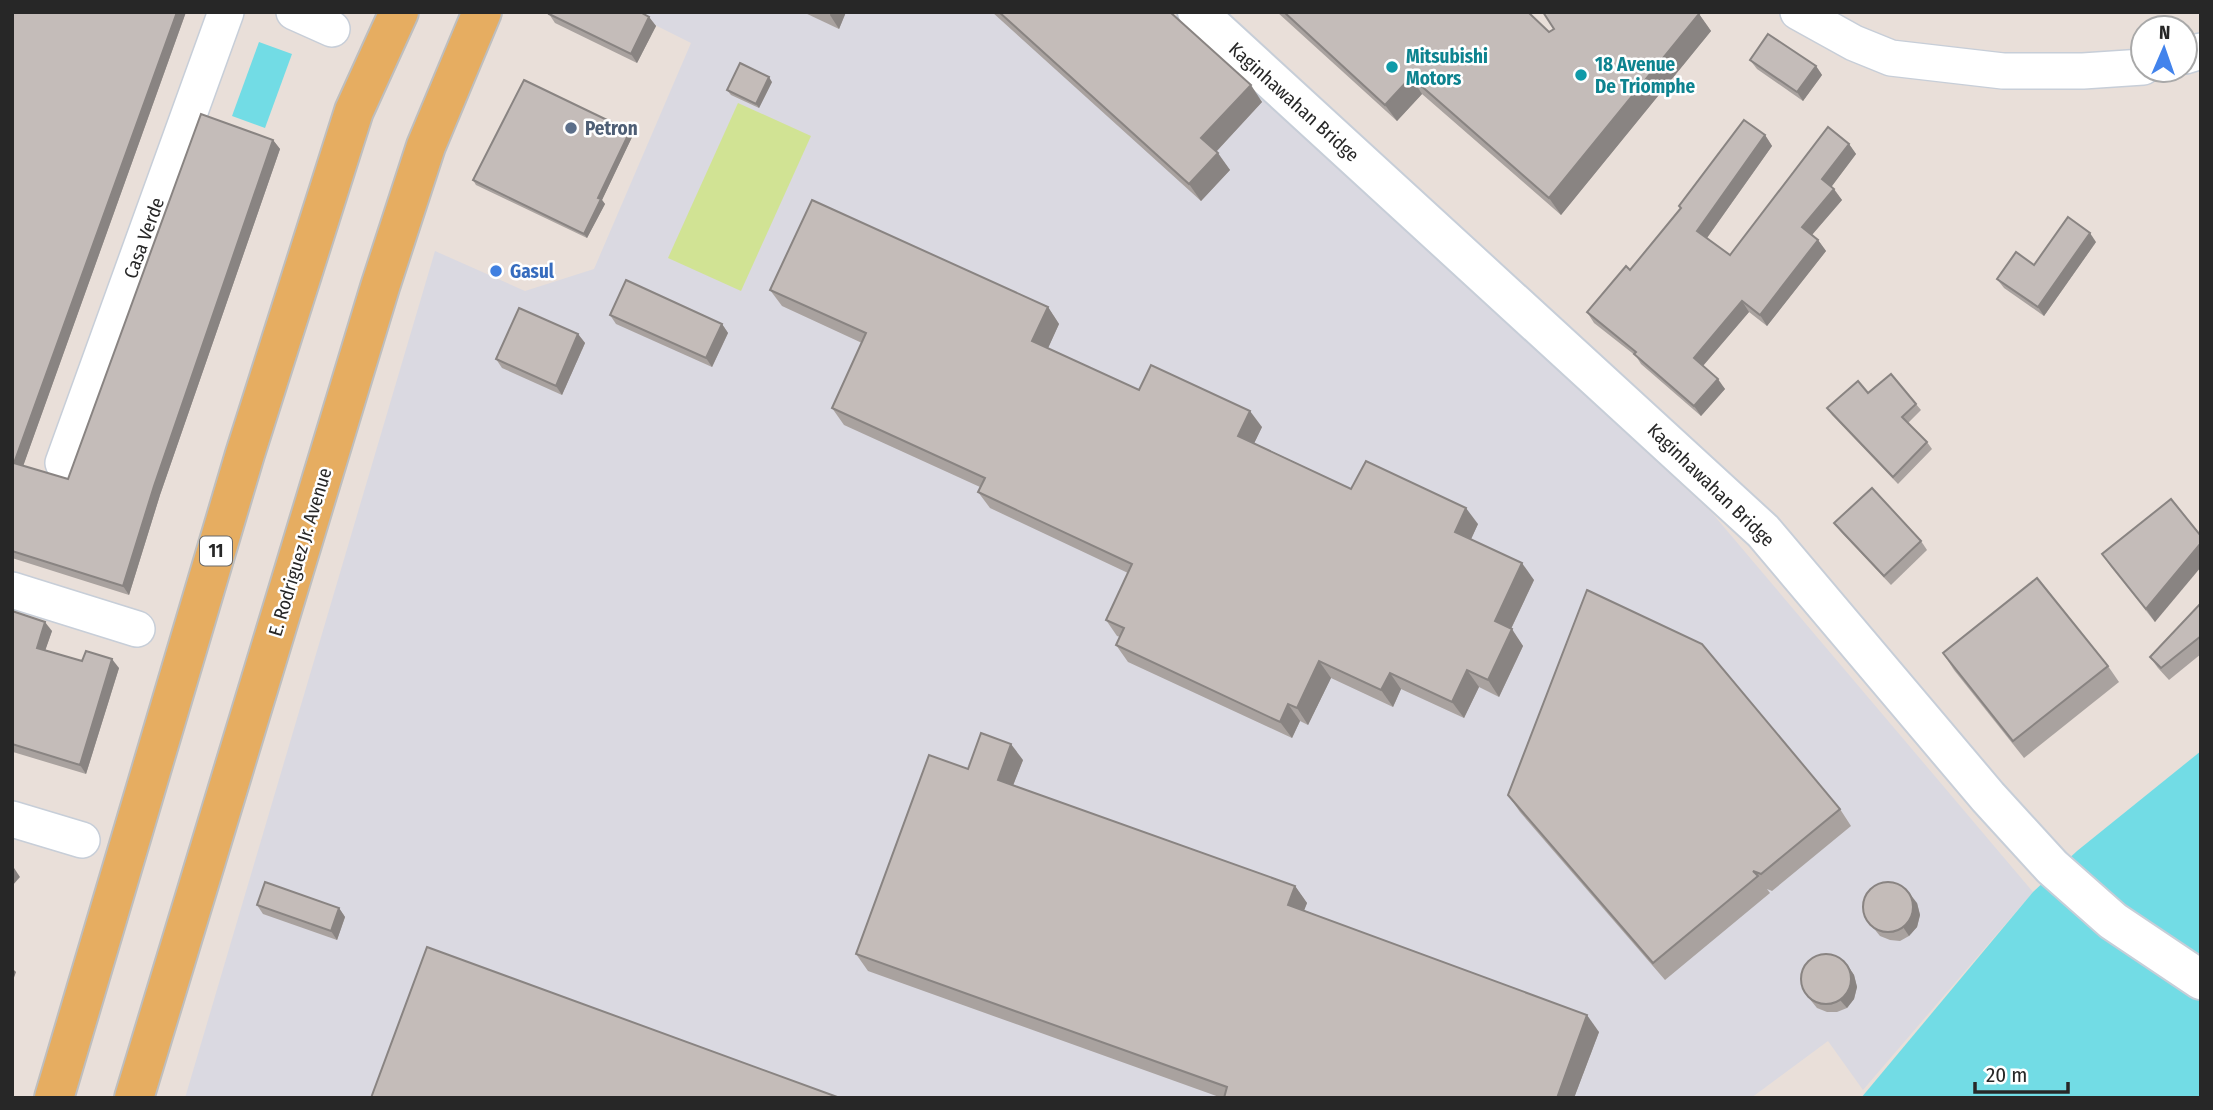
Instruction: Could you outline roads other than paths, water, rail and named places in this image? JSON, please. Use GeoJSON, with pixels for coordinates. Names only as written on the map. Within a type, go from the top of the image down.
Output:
{"type":"FeatureCollection","features":[{"type":"Feature","properties":{"kind":"main road","name":"11"},"geometry":{"type":"LineString","coordinates":[[54,1098],[245,454],[354,111],[400,12]]}},
{"type":"Feature","properties":{"kind":"main road","name":"E. Rodriguez Jr. Avenue"},"geometry":{"type":"LineString","coordinates":[[134,1098],[380,287],[426,146],[482,12]]}},
{"type":"Feature","properties":{"kind":"main road","name":"Kaginhawahan Bridge"},"geometry":{"type":"LineString","coordinates":[[1196,12],[1763,531],[1988,797],[2052,867],[2113,921],[2201,980]]}},
{"type":"Feature","properties":{"kind":"street","name":"Casa Verde"},"geometry":{"type":"LineString","coordinates":[[63,463],[226,12]]}},
{"type":"Feature","properties":{"kind":"street"},"geometry":{"type":"LineString","coordinates":[[294,12],[332,29]]}},
{"type":"Feature","properties":{"kind":"street"},"geometry":{"type":"LineString","coordinates":[[1798,12],[1854,43],[1891,58],[2003,71],[2129,68]]}},
{"type":"Feature","properties":{"kind":"street"},"geometry":{"type":"LineString","coordinates":[[12,590],[137,629]]}},
{"type":"Feature","properties":{"kind":"street"},"geometry":{"type":"LineString","coordinates":[[12,819],[82,840]]}},
{"type":"Feature","properties":{"kind":"water"},"geometry":{"type":"Polygon","coordinates":[[[259,42],[292,54],[265,128],[232,116],[259,42]]]}},
{"type":"Feature","properties":{"kind":"water"},"geometry":{"type":"Polygon","coordinates":[[[2201,751],[2201,1098],[1861,1098],[2033,892],[2077,851],[2201,751]]]}},
{"type":"Feature","properties":{"kind":"place","name":"Mitsubishi Motors"},"geometry":{"type":"Point","coordinates":[1392,67]}},
{"type":"Feature","properties":{"kind":"place","name":"18 Avenue De Triomphe"},"geometry":{"type":"Point","coordinates":[1581,75]}},
{"type":"Feature","properties":{"kind":"place","name":"Petron"},"geometry":{"type":"Point","coordinates":[571,128]}},
{"type":"Feature","properties":{"kind":"place","name":"Gasul"},"geometry":{"type":"Point","coordinates":[496,271]}}]}
